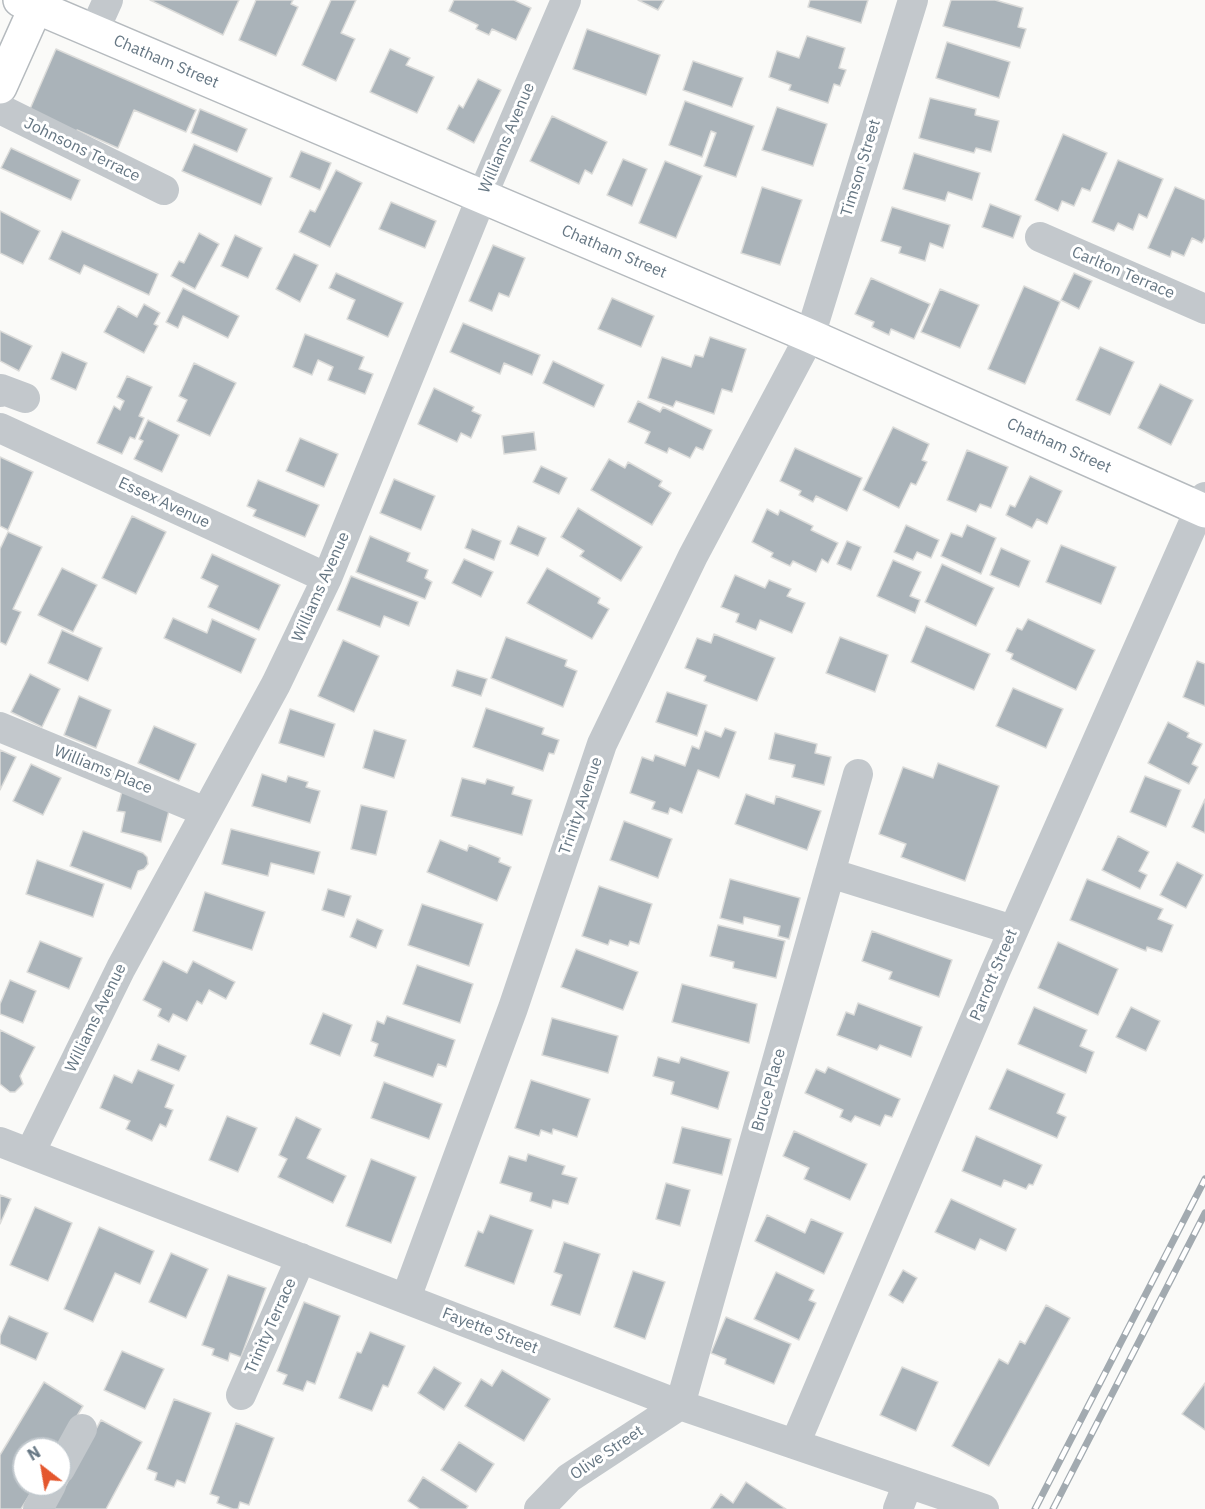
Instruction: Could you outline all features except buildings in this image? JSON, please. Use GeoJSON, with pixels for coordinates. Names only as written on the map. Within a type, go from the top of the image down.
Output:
{"type":"FeatureCollection","features":[{"type":"Feature","properties":{"kind":"main road","name":"Chatham Street"},"geometry":{"type":"LineString","coordinates":[[32,2],[94,32],[1203,505]]}},
{"type":"Feature","properties":{"kind":"main road"},"geometry":{"type":"LineString","coordinates":[[0,87],[32,2]]}},
{"type":"Feature","properties":{"kind":"street"},"geometry":{"type":"LineString","coordinates":[[94,32],[108,0]]}},
{"type":"Feature","properties":{"kind":"street","name":"Williams Avenue"},"geometry":{"type":"LineString","coordinates":[[30,1153],[121,968],[276,684],[327,578],[482,196],[566,0]]}},
{"type":"Feature","properties":{"kind":"street","name":"Timson Street"},"geometry":{"type":"LineString","coordinates":[[810,336],[913,0]]}},
{"type":"Feature","properties":{"kind":"street","name":"Johnsons Terrace"},"geometry":{"type":"LineString","coordinates":[[0,109],[164,190]]}},
{"type":"Feature","properties":{"kind":"street","name":"Carlton Terrace"},"geometry":{"type":"LineString","coordinates":[[1040,237],[1205,309]]}},
{"type":"Feature","properties":{"kind":"street","name":"Trinity Avenue"},"geometry":{"type":"LineString","coordinates":[[406,1299],[513,1008],[602,744],[693,555],[810,336]]}},
{"type":"Feature","properties":{"kind":"street","name":"Essex Avenue"},"geometry":{"type":"LineString","coordinates":[[0,428],[327,578]]}},
{"type":"Feature","properties":{"kind":"street","name":"Parrott Street"},"geometry":{"type":"LineString","coordinates":[[795,1443],[1013,930],[1203,505]]}},
{"type":"Feature","properties":{"kind":"street","name":"Williams Place"},"geometry":{"type":"LineString","coordinates":[[0,727],[206,813]]}},
{"type":"Feature","properties":{"kind":"street","name":"Bruce Place"},"geometry":{"type":"LineString","coordinates":[[680,1405],[858,774]]}},
{"type":"Feature","properties":{"kind":"street"},"geometry":{"type":"LineString","coordinates":[[830,873],[1013,930]]}},
{"type":"Feature","properties":{"kind":"street","name":"Fayette Street"},"geometry":{"type":"LineString","coordinates":[[0,1142],[680,1405],[795,1443],[903,1496],[984,1509]]}},
{"type":"Feature","properties":{"kind":"street","name":"Trinity Terrace"},"geometry":{"type":"LineString","coordinates":[[241,1395],[301,1258]]}},
{"type":"Feature","properties":{"kind":"street","name":"Olive Street"},"geometry":{"type":"LineString","coordinates":[[539,1509],[568,1478],[680,1405]]}},
{"type":"Feature","properties":{"kind":"street"},"geometry":{"type":"LineString","coordinates":[[72,1448],[82,1429]]}},
{"type":"Feature","properties":{"kind":"railway"},"geometry":{"type":"LineString","coordinates":[[1035,1509],[1205,1179]]}},
{"type":"Feature","properties":{"kind":"railway"},"geometry":{"type":"LineString","coordinates":[[1053,1509],[1205,1213]]}}]}
